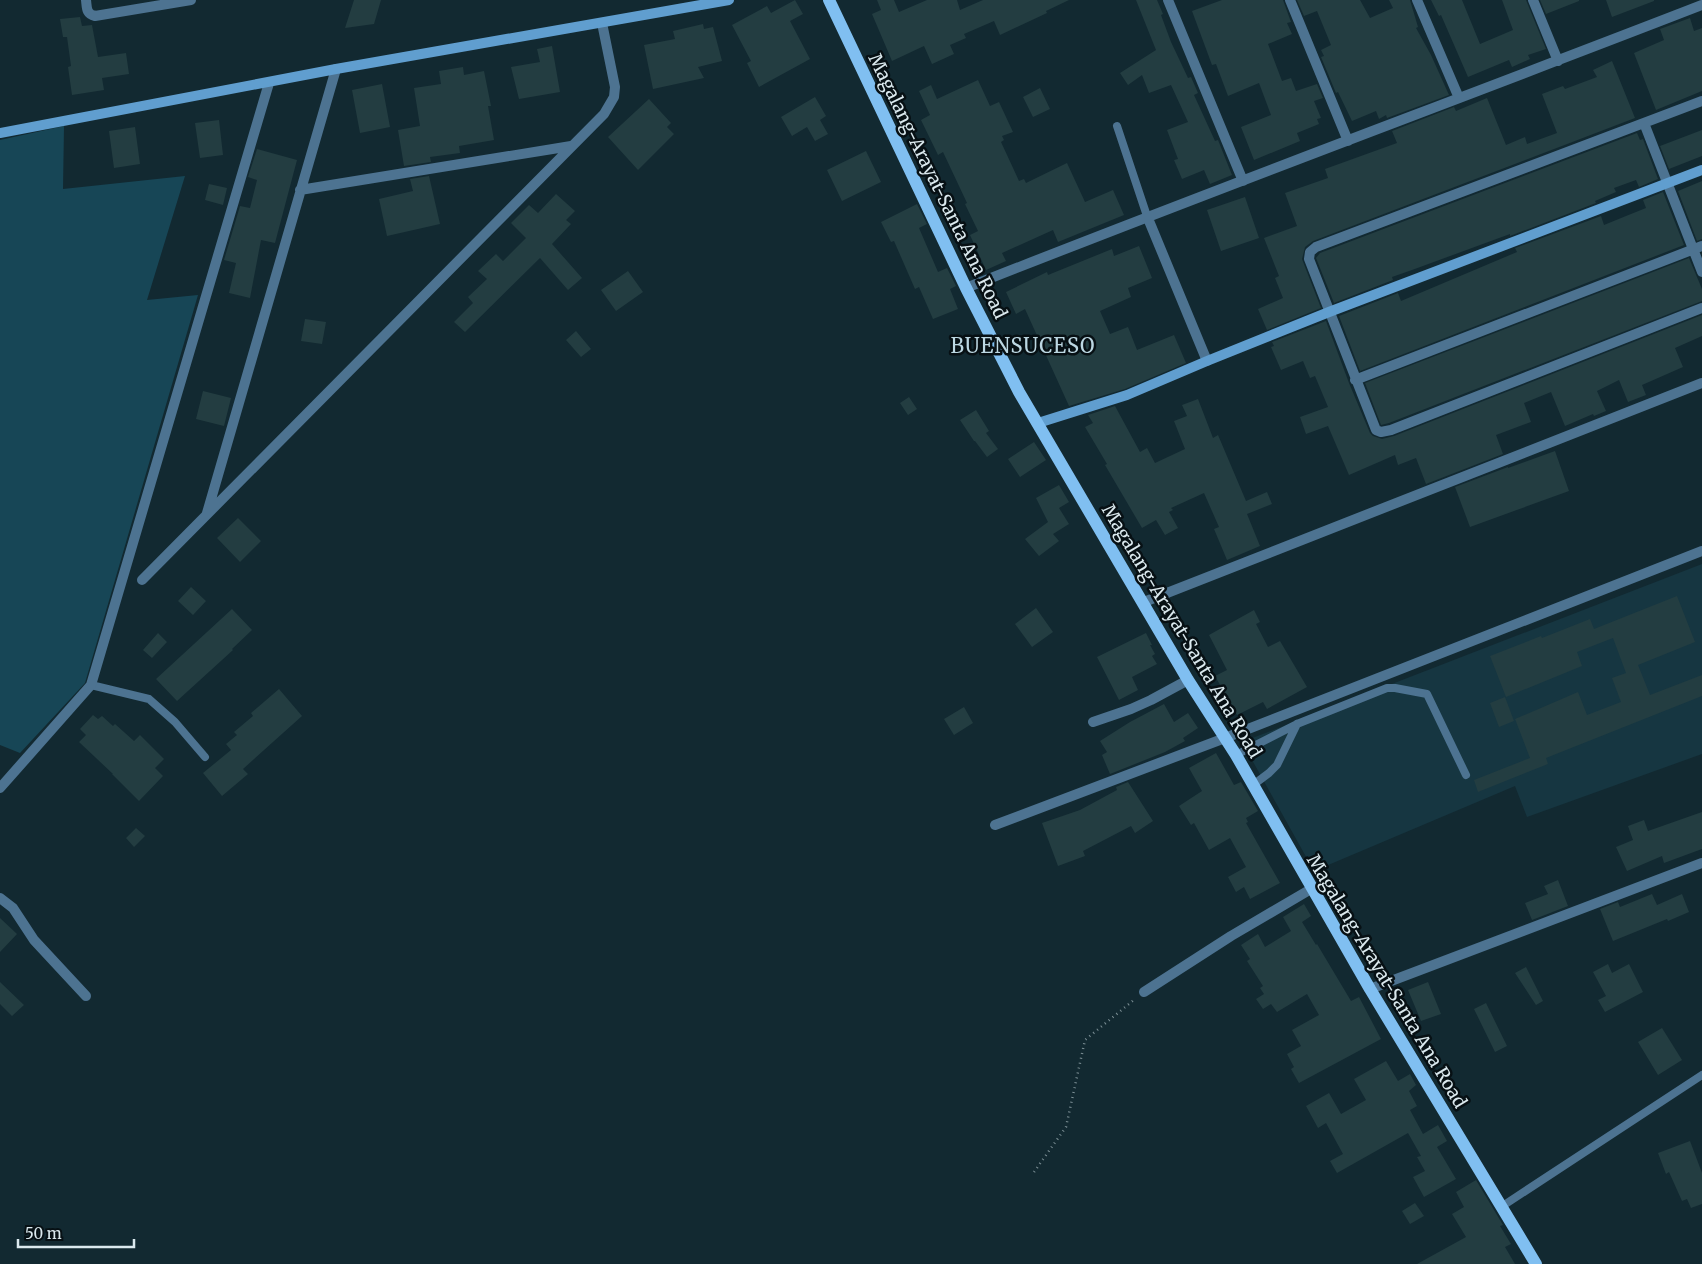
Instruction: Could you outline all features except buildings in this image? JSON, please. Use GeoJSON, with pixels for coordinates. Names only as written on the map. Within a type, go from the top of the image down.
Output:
{"type":"FeatureCollection","features":[{"type":"Feature","properties":{"kind":"main road","name":"Magalang-Arayat-Santa Ana Road"},"geometry":{"type":"LineString","coordinates":[[829,0],[966,288],[1019,392],[1144,602],[1188,680],[1236,755],[1311,889],[1370,989],[1536,1264]]}},
{"type":"Feature","properties":{"kind":"street"},"geometry":{"type":"LineString","coordinates":[[86,0],[87,11],[90,15],[95,16],[187,0]]}},
{"type":"Feature","properties":{"kind":"street"},"geometry":{"type":"LineString","coordinates":[[0,133],[336,69],[729,0]]}},
{"type":"Feature","properties":{"kind":"street"},"geometry":{"type":"LineString","coordinates":[[1168,0],[1244,181]]}},
{"type":"Feature","properties":{"kind":"street"},"geometry":{"type":"LineString","coordinates":[[1290,0],[1348,141]]}},
{"type":"Feature","properties":{"kind":"street"},"geometry":{"type":"LineString","coordinates":[[1417,0],[1459,98]]}},
{"type":"Feature","properties":{"kind":"street"},"geometry":{"type":"LineString","coordinates":[[1533,0],[1558,61]]}},
{"type":"Feature","properties":{"kind":"street"},"geometry":{"type":"LineString","coordinates":[[966,288],[1147,216],[1244,181],[1702,4]]}},
{"type":"Feature","properties":{"kind":"street"},"geometry":{"type":"LineString","coordinates":[[142,580],[604,114],[614,98],[615,87],[602,23]]}},
{"type":"Feature","properties":{"kind":"street"},"geometry":{"type":"LineString","coordinates":[[207,514],[336,69]]}},
{"type":"Feature","properties":{"kind":"street"},"geometry":{"type":"LineString","coordinates":[[0,788],[91,685],[269,83]]}},
{"type":"Feature","properties":{"kind":"street"},"geometry":{"type":"LineString","coordinates":[[1702,101],[1316,247],[1310,252],[1309,259],[1376,430],[1382,432],[1702,308]]}},
{"type":"Feature","properties":{"kind":"street"},"geometry":{"type":"LineString","coordinates":[[1644,123],[1668,184],[1698,248],[1702,272]]}},
{"type":"Feature","properties":{"kind":"street"},"geometry":{"type":"LineString","coordinates":[[300,190],[571,146]]}},
{"type":"Feature","properties":{"kind":"street"},"geometry":{"type":"LineString","coordinates":[[1038,423],[1127,395],[1329,312],[1702,170]]}},
{"type":"Feature","properties":{"kind":"street"},"geometry":{"type":"LineString","coordinates":[[1147,216],[1208,361]]}},
{"type":"Feature","properties":{"kind":"street"},"geometry":{"type":"LineString","coordinates":[[1355,380],[1698,248]]}},
{"type":"Feature","properties":{"kind":"street"},"geometry":{"type":"LineString","coordinates":[[1144,602],[1702,382]]}},
{"type":"Feature","properties":{"kind":"street"},"geometry":{"type":"LineString","coordinates":[[996,825],[1225,738],[1702,551]]}},
{"type":"Feature","properties":{"kind":"street"},"geometry":{"type":"LineString","coordinates":[[1094,722],[1131,709],[1188,680]]}},
{"type":"Feature","properties":{"kind":"street"},"geometry":{"type":"LineString","coordinates":[[1370,989],[1702,864]]}},
{"type":"Feature","properties":{"kind":"street"},"geometry":{"type":"LineString","coordinates":[[1144,992],[1231,936],[1311,889]]}},
{"type":"Feature","properties":{"kind":"street"},"geometry":{"type":"LineString","coordinates":[[0,898],[13,908],[34,940],[86,996]]}},
{"type":"Feature","properties":{"kind":"lane"},"geometry":{"type":"LineString","coordinates":[[1117,126],[1147,216]]}},
{"type":"Feature","properties":{"kind":"lane"},"geometry":{"type":"LineString","coordinates":[[91,685],[149,699],[175,722],[205,757]]}},
{"type":"Feature","properties":{"kind":"lane"},"geometry":{"type":"LineString","coordinates":[[1236,755],[1297,724],[1387,688],[1395,688],[1427,694],[1466,774]]}},
{"type":"Feature","properties":{"kind":"lane"},"geometry":{"type":"LineString","coordinates":[[1253,785],[1277,765],[1297,724]]}},
{"type":"Feature","properties":{"kind":"lane"},"geometry":{"type":"LineString","coordinates":[[1501,1207],[1702,1075]]}},
{"type":"Feature","properties":{"kind":"path"},"geometry":{"type":"LineString","coordinates":[[1034,1172],[1066,1127],[1085,1040],[1144,992]]}},
{"type":"Feature","properties":{"kind":"shaded area"},"geometry":{"type":"Polygon","coordinates":[[[64,126],[63,189],[185,176],[147,300],[198,295],[85,683],[20,753],[0,745],[0,140],[64,126]]]}},
{"type":"Feature","properties":{"kind":"shaded area"},"geometry":{"type":"Polygon","coordinates":[[[1702,564],[1702,754],[1527,817],[1515,786],[1314,871],[1242,742],[1702,564]]]}},
{"type":"Feature","properties":{"kind":"district","name":"BUENSUCESO"},"geometry":{"type":"Point","coordinates":[1023,345]}}]}
